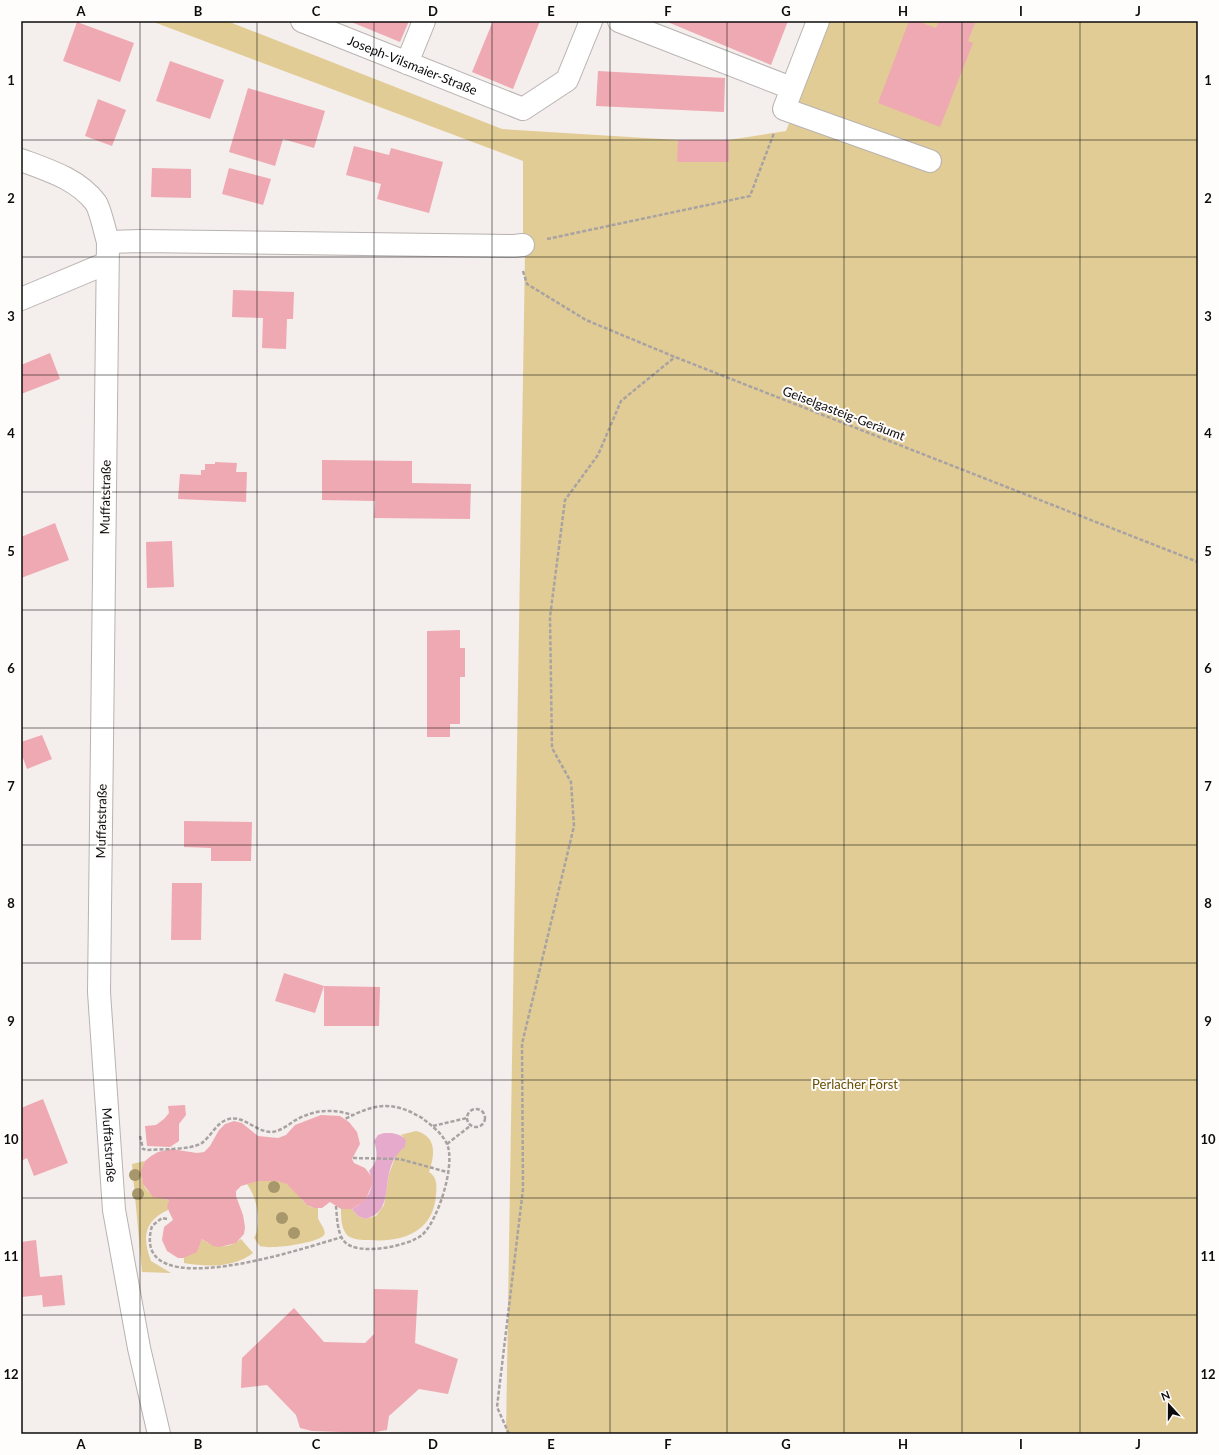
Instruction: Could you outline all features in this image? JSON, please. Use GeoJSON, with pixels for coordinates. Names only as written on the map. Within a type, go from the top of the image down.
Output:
{"type":"FeatureCollection","features":[{"type":"Feature","properties":{"kind":"street","name":"Joseph-Vilsmaier-Straße"},"geometry":{"type":"LineString","coordinates":[[302,21],[523,109],[567,80],[591,21]]}},
{"type":"Feature","properties":{"kind":"street"},"geometry":{"type":"LineString","coordinates":[[407,63],[424,21]]}},
{"type":"Feature","properties":{"kind":"street"},"geometry":{"type":"LineString","coordinates":[[619,21],[791,88]]}},
{"type":"Feature","properties":{"kind":"street"},"geometry":{"type":"LineString","coordinates":[[818,21],[784,108],[930,161]]}},
{"type":"Feature","properties":{"kind":"street","name":"Muffatstraße"},"geometry":{"type":"LineString","coordinates":[[21,160],[52,171],[76,184],[96,204],[108,253],[100,992],[114,1210],[139,1348],[159,1434]]}},
{"type":"Feature","properties":{"kind":"street"},"geometry":{"type":"LineString","coordinates":[[21,299],[108,253],[141,241],[519,245]]}},
{"type":"Feature","properties":{"kind":"path"},"geometry":{"type":"LineString","coordinates":[[519,245],[750,196],[784,108]]}},
{"type":"Feature","properties":{"kind":"path","name":"Geiselgasteig-Geräumt"},"geometry":{"type":"LineString","coordinates":[[519,245],[527,284],[586,320],[675,357],[1198,562]]}},
{"type":"Feature","properties":{"kind":"path"},"geometry":{"type":"LineString","coordinates":[[509,1434],[497,1406],[523,1189],[522,1044],[574,826],[571,782],[552,748],[550,617],[565,500],[598,455],[621,401],[675,357]]}},
{"type":"Feature","properties":{"kind":"path"},"geometry":{"type":"LineString","coordinates":[[336,1206],[342,1237],[348,1245],[361,1249],[384,1248],[404,1244],[421,1236],[431,1224],[442,1196],[450,1153],[447,1144],[433,1126],[412,1112],[385,1106],[373,1106],[345,1119]]}},
{"type":"Feature","properties":{"kind":"path"},"geometry":{"type":"LineString","coordinates":[[474,1109],[480,1110],[485,1114],[485,1121],[482,1126],[476,1128],[470,1126],[467,1118],[469,1113],[474,1109]]}},
{"type":"Feature","properties":{"kind":"path"},"geometry":{"type":"LineString","coordinates":[[140,1136],[143,1149],[148,1150],[192,1147],[201,1143],[220,1123],[235,1118],[245,1121],[260,1130],[273,1132],[316,1112],[330,1110],[352,1115]]}},
{"type":"Feature","properties":{"kind":"path"},"geometry":{"type":"LineString","coordinates":[[433,1126],[467,1118]]}},
{"type":"Feature","properties":{"kind":"path"},"geometry":{"type":"LineString","coordinates":[[447,1144],[470,1126]]}},
{"type":"Feature","properties":{"kind":"path"},"geometry":{"type":"LineString","coordinates":[[353,1158],[400,1159],[447,1172]]}},
{"type":"Feature","properties":{"kind":"path"},"geometry":{"type":"LineString","coordinates":[[167,1219],[162,1218],[152,1226],[152,1251],[159,1261],[179,1267],[213,1268],[240,1265],[342,1237]]}},
{"type":"Feature","properties":{"kind":"green space","name":"Perlacher Forst"},"geometry":{"type":"Polygon","coordinates":[[[151,21],[227,21],[502,129],[678,140],[729,140],[786,131],[830,21],[1198,21],[1198,1434],[506,1434],[525,253],[523,245],[523,161],[151,21]]]}},
{"type":"Feature","properties":{"kind":"green space"},"geometry":{"type":"Polygon","coordinates":[[[416,1131],[428,1137],[433,1147],[429,1172],[434,1176],[436,1191],[434,1207],[429,1218],[423,1226],[404,1237],[381,1240],[361,1240],[348,1236],[341,1220],[341,1209],[352,1209],[358,1216],[365,1219],[376,1216],[384,1205],[389,1174],[403,1136],[400,1135],[416,1131]]]}},
{"type":"Feature","properties":{"kind":"green space"},"geometry":{"type":"Polygon","coordinates":[[[145,1161],[142,1176],[145,1188],[154,1196],[169,1200],[168,1210],[154,1219],[150,1225],[147,1231],[146,1244],[151,1261],[171,1273],[142,1272],[132,1164],[145,1161]]]}},
{"type":"Feature","properties":{"kind":"green space"},"geometry":{"type":"Polygon","coordinates":[[[259,1181],[284,1182],[291,1187],[305,1203],[313,1208],[318,1208],[318,1218],[324,1229],[324,1235],[313,1241],[293,1245],[273,1247],[260,1246],[254,1238],[257,1233],[258,1224],[256,1206],[253,1194],[247,1184],[259,1181]]]}},
{"type":"Feature","properties":{"kind":"green space"},"geometry":{"type":"Polygon","coordinates":[[[202,1239],[212,1245],[226,1246],[231,1245],[241,1239],[253,1253],[245,1258],[229,1264],[210,1266],[184,1263],[184,1258],[197,1251],[202,1239]]]}},
{"type":"Feature","properties":{"kind":"shaded area"},"geometry":{"type":"Polygon","coordinates":[[[393,1133],[401,1136],[406,1140],[405,1147],[396,1156],[391,1166],[385,1199],[382,1207],[376,1215],[365,1219],[358,1216],[352,1209],[362,1202],[369,1193],[372,1183],[369,1171],[376,1161],[374,1141],[378,1135],[393,1133]]]}},
{"type":"Feature","properties":{"kind":"building"},"geometry":{"type":"Polygon","coordinates":[[[349,21],[409,21],[400,42],[349,21]]]}},
{"type":"Feature","properties":{"kind":"building"},"geometry":{"type":"Polygon","coordinates":[[[493,21],[540,21],[513,89],[472,72],[493,21]]]}},
{"type":"Feature","properties":{"kind":"building"},"geometry":{"type":"Polygon","coordinates":[[[665,21],[788,21],[771,65],[665,21]]]}},
{"type":"Feature","properties":{"kind":"building"},"geometry":{"type":"Polygon","coordinates":[[[909,21],[917,21],[936,28],[939,21],[970,21],[975,23],[968,41],[973,43],[940,127],[878,103],[909,21]]]}},
{"type":"Feature","properties":{"kind":"building"},"geometry":{"type":"Polygon","coordinates":[[[77,22],[134,43],[120,82],[63,61],[77,22]]]}},
{"type":"Feature","properties":{"kind":"building"},"geometry":{"type":"Polygon","coordinates":[[[170,61],[224,80],[210,119],[156,101],[170,61]]]}},
{"type":"Feature","properties":{"kind":"building"},"geometry":{"type":"Polygon","coordinates":[[[598,71],[725,78],[724,112],[596,106],[598,71]]]}},
{"type":"Feature","properties":{"kind":"building"},"geometry":{"type":"Polygon","coordinates":[[[248,88],[325,111],[314,148],[283,139],[275,166],[229,152],[248,88]]]}},
{"type":"Feature","properties":{"kind":"building"},"geometry":{"type":"Polygon","coordinates":[[[98,99],[126,110],[112,146],[85,136],[98,99]]]}},
{"type":"Feature","properties":{"kind":"building"},"geometry":{"type":"Polygon","coordinates":[[[678,140],[729,140],[729,162],[677,162],[678,140]]]}},
{"type":"Feature","properties":{"kind":"building"},"geometry":{"type":"Polygon","coordinates":[[[354,146],[389,155],[391,148],[443,162],[429,213],[377,199],[381,184],[346,175],[354,146]]]}},
{"type":"Feature","properties":{"kind":"building"},"geometry":{"type":"Polygon","coordinates":[[[152,168],[191,169],[191,198],[151,197],[152,168]]]}},
{"type":"Feature","properties":{"kind":"building"},"geometry":{"type":"Polygon","coordinates":[[[229,168],[271,179],[263,205],[222,194],[229,168]]]}},
{"type":"Feature","properties":{"kind":"building"},"geometry":{"type":"Polygon","coordinates":[[[233,290],[294,292],[293,319],[287,319],[286,349],[262,348],[263,318],[232,317],[233,290]]]}},
{"type":"Feature","properties":{"kind":"building"},"geometry":{"type":"Polygon","coordinates":[[[50,353],[60,379],[21,394],[21,365],[50,353]]]}},
{"type":"Feature","properties":{"kind":"building"},"geometry":{"type":"Polygon","coordinates":[[[322,460],[412,461],[412,483],[471,484],[470,519],[374,518],[375,501],[322,500],[322,460]]]}},
{"type":"Feature","properties":{"kind":"building"},"geometry":{"type":"Polygon","coordinates":[[[215,462],[237,463],[236,472],[247,472],[246,502],[178,499],[180,474],[201,475],[201,470],[205,470],[205,464],[215,464],[215,462]]]}},
{"type":"Feature","properties":{"kind":"building"},"geometry":{"type":"Polygon","coordinates":[[[55,523],[69,560],[21,578],[21,537],[55,523]]]}},
{"type":"Feature","properties":{"kind":"building"},"geometry":{"type":"Polygon","coordinates":[[[172,541],[174,587],[147,588],[146,542],[172,541]]]}},
{"type":"Feature","properties":{"kind":"building"},"geometry":{"type":"Polygon","coordinates":[[[460,630],[460,648],[465,648],[465,677],[460,677],[460,724],[450,724],[450,737],[427,737],[427,631],[460,630]]]}},
{"type":"Feature","properties":{"kind":"building"},"geometry":{"type":"Polygon","coordinates":[[[42,735],[52,759],[27,769],[23,758],[21,759],[21,742],[42,735]]]}},
{"type":"Feature","properties":{"kind":"building"},"geometry":{"type":"Polygon","coordinates":[[[184,821],[252,822],[251,861],[211,861],[211,848],[184,847],[184,821]]]}},
{"type":"Feature","properties":{"kind":"building"},"geometry":{"type":"Polygon","coordinates":[[[172,883],[202,883],[201,940],[171,940],[172,883]]]}},
{"type":"Feature","properties":{"kind":"building"},"geometry":{"type":"Polygon","coordinates":[[[284,973],[324,986],[315,1013],[275,1001],[284,973]]]}},
{"type":"Feature","properties":{"kind":"building"},"geometry":{"type":"Polygon","coordinates":[[[324,986],[380,987],[379,1026],[324,1026],[324,986]]]}},
{"type":"Feature","properties":{"kind":"building"},"geometry":{"type":"Polygon","coordinates":[[[43,1099],[68,1163],[34,1176],[27,1158],[21,1161],[21,1108],[43,1099]]]}},
{"type":"Feature","properties":{"kind":"building"},"geometry":{"type":"Polygon","coordinates":[[[185,1105],[186,1115],[179,1124],[179,1141],[170,1147],[147,1146],[145,1126],[156,1125],[164,1119],[169,1113],[168,1106],[185,1105]]]}},
{"type":"Feature","properties":{"kind":"building"},"geometry":{"type":"Polygon","coordinates":[[[321,1115],[340,1116],[349,1122],[357,1132],[360,1144],[352,1159],[354,1163],[365,1168],[372,1177],[372,1185],[365,1201],[352,1209],[341,1209],[330,1202],[322,1208],[314,1208],[307,1205],[287,1184],[277,1181],[259,1181],[241,1186],[236,1191],[236,1196],[243,1215],[245,1227],[244,1234],[236,1243],[220,1247],[213,1246],[202,1239],[197,1252],[184,1258],[178,1258],[167,1251],[162,1240],[164,1227],[173,1220],[167,1207],[169,1200],[153,1197],[143,1184],[141,1171],[145,1161],[158,1152],[171,1149],[197,1153],[204,1152],[210,1146],[219,1130],[225,1124],[234,1121],[242,1123],[258,1136],[278,1138],[286,1135],[295,1125],[321,1115]]]}},
{"type":"Feature","properties":{"kind":"building"},"geometry":{"type":"Polygon","coordinates":[[[36,1240],[40,1277],[62,1275],[65,1305],[43,1307],[42,1295],[21,1297],[21,1242],[36,1240]]]}},
{"type":"Feature","properties":{"kind":"building"},"geometry":{"type":"Polygon","coordinates":[[[374,1289],[418,1290],[415,1343],[458,1359],[448,1394],[419,1389],[389,1416],[387,1430],[370,1433],[312,1431],[300,1428],[296,1415],[267,1385],[241,1388],[242,1358],[294,1308],[324,1342],[365,1343],[374,1334],[374,1289]]]}}]}
